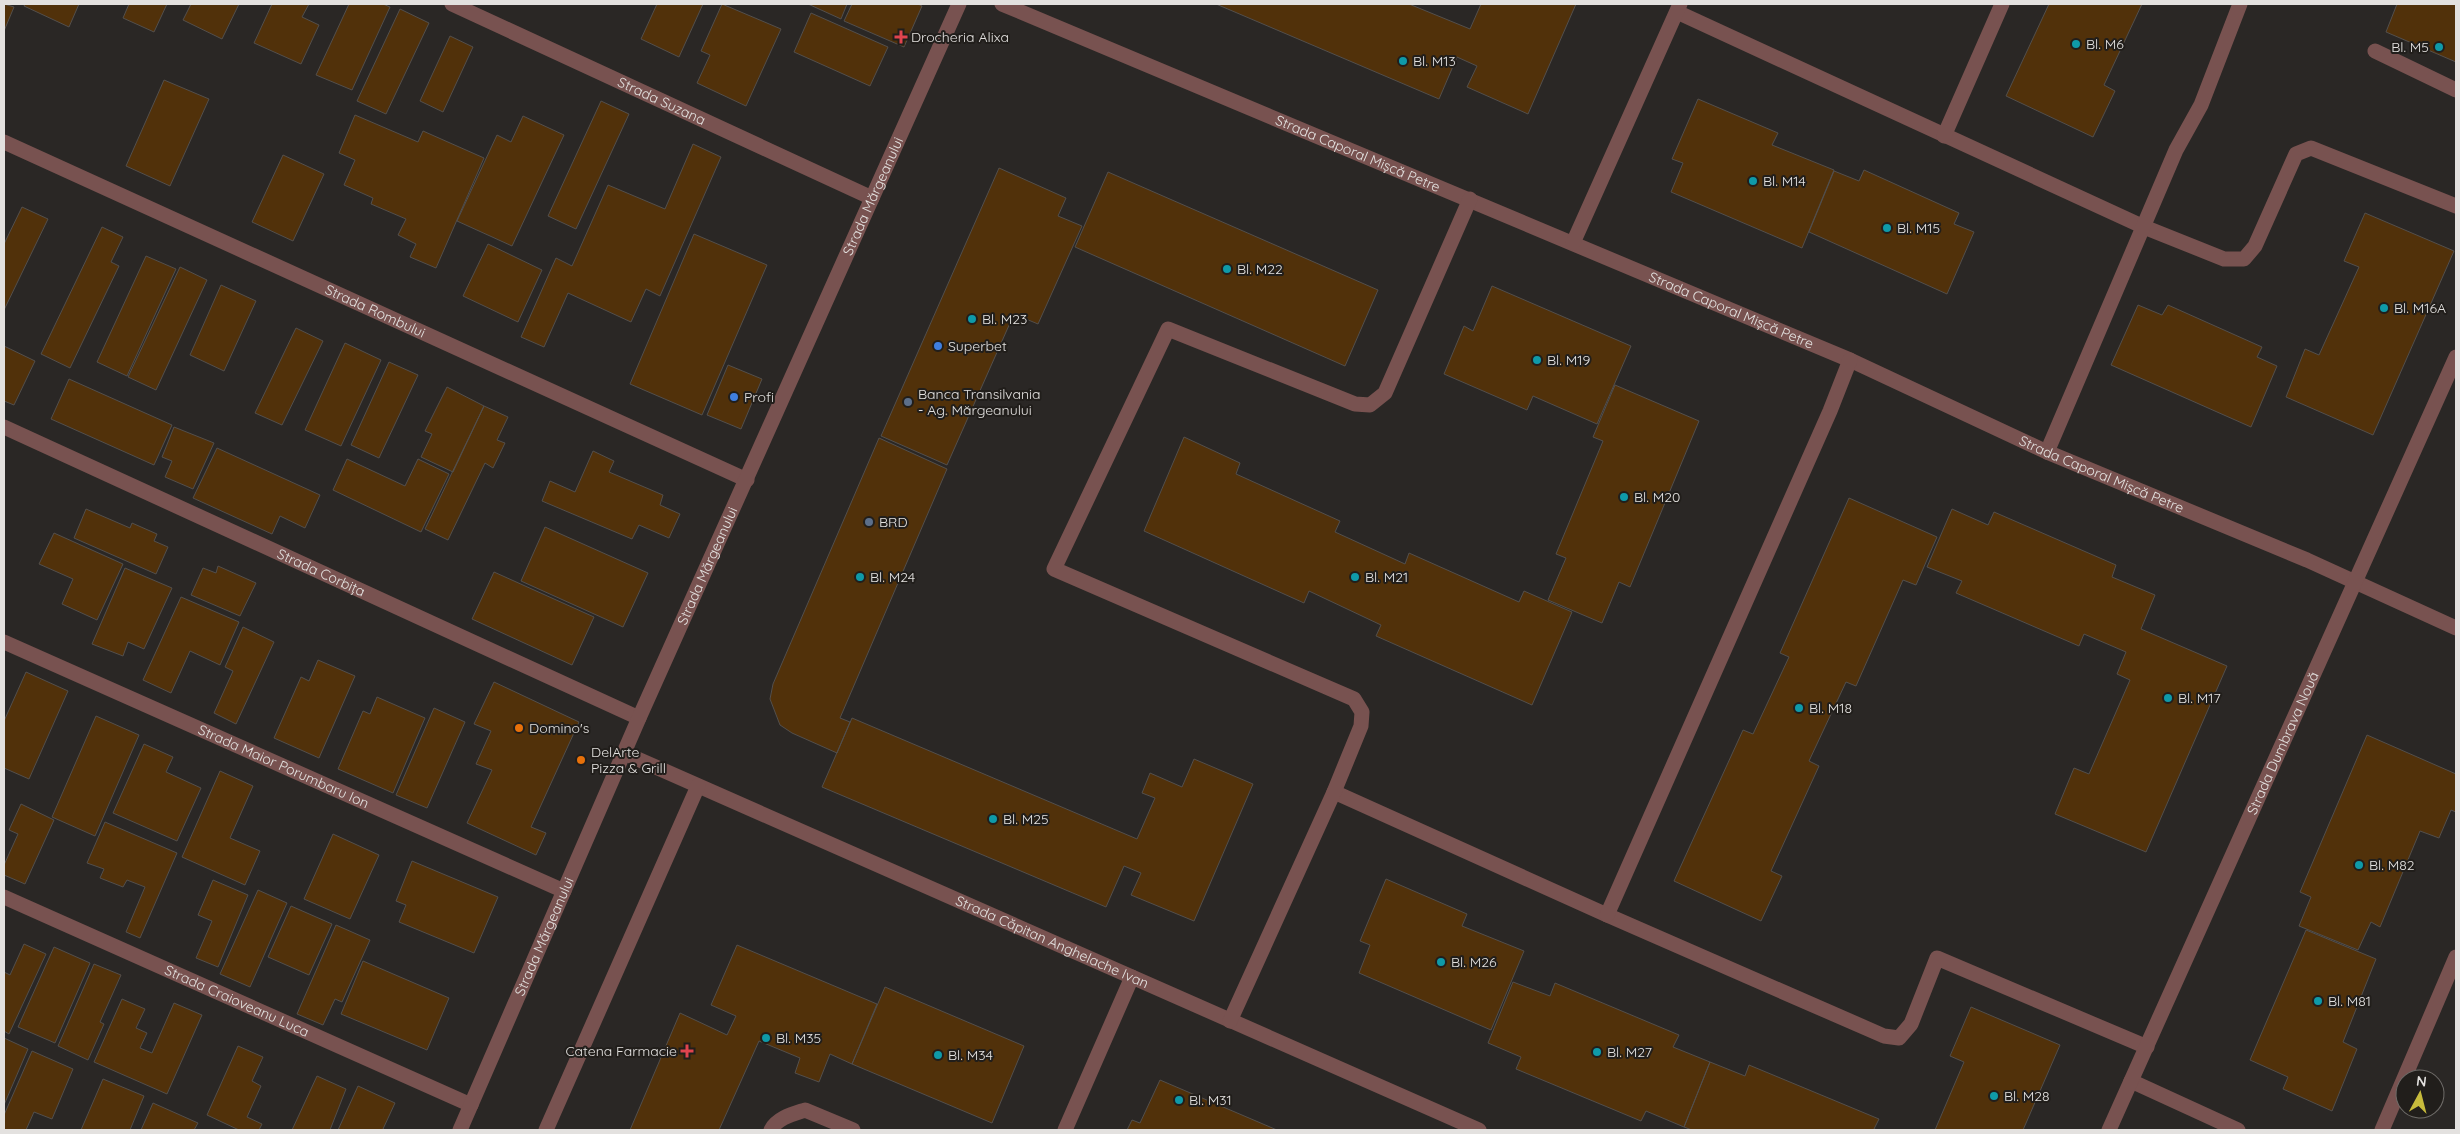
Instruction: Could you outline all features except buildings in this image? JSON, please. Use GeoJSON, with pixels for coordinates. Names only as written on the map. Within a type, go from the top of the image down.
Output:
{"type":"FeatureCollection","features":[{"type":"Feature","properties":{"kind":"street","name":"Strada Suzana"},"geometry":{"type":"LineString","coordinates":[[452,4],[872,198]]}},
{"type":"Feature","properties":{"kind":"street","name":"Strada Mărgeanului"},"geometry":{"type":"LineString","coordinates":[[460,1130],[639,718],[959,4]]}},
{"type":"Feature","properties":{"kind":"street","name":"Strada Caporal Mișcă Petre"},"geometry":{"type":"LineString","coordinates":[[1002,4],[1850,360],[2046,452],[2354,582],[2456,628]]}},
{"type":"Feature","properties":{"kind":"street"},"geometry":{"type":"LineString","coordinates":[[1944,136],[2002,4]]}},
{"type":"Feature","properties":{"kind":"street"},"geometry":{"type":"LineString","coordinates":[[2046,452],[2176,150],[2201,105],[2240,4]]}},
{"type":"Feature","properties":{"kind":"street"},"geometry":{"type":"LineString","coordinates":[[1573,243],[1679,8],[1944,136],[2144,226],[2224,259],[2244,258],[2255,246],[2296,154],[2311,148],[2456,206]]}},
{"type":"Feature","properties":{"kind":"street"},"geometry":{"type":"LineString","coordinates":[[2374,51],[2456,90]]}},
{"type":"Feature","properties":{"kind":"street","name":"Strada Rombului"},"geometry":{"type":"LineString","coordinates":[[4,142],[747,480]]}},
{"type":"Feature","properties":{"kind":"street"},"geometry":{"type":"LineString","coordinates":[[1230,1021],[1334,792],[1361,726],[1362,712],[1354,699],[1054,569],[1168,329],[1355,404],[1370,405],[1385,393],[1470,199]]}},
{"type":"Feature","properties":{"kind":"street","name":"Strada Dumbrava Nouă"},"geometry":{"type":"LineString","coordinates":[[2109,1130],[2456,357]]}},
{"type":"Feature","properties":{"kind":"street"},"geometry":{"type":"LineString","coordinates":[[1607,915],[1830,411],[1850,360]]}},
{"type":"Feature","properties":{"kind":"street","name":"Strada Corbița"},"geometry":{"type":"LineString","coordinates":[[4,427],[639,718]]}},
{"type":"Feature","properties":{"kind":"street","name":"Strada Maior Porumbaru Ion"},"geometry":{"type":"LineString","coordinates":[[4,642],[564,892]]}},
{"type":"Feature","properties":{"kind":"street","name":"Strada Căpitan Anghelache Ivan"},"geometry":{"type":"LineString","coordinates":[[624,753],[1479,1130]]}},
{"type":"Feature","properties":{"kind":"street"},"geometry":{"type":"LineString","coordinates":[[546,1130],[698,786]]}},
{"type":"Feature","properties":{"kind":"street"},"geometry":{"type":"LineString","coordinates":[[1334,792],[1607,915],[1884,1036],[1899,1038],[1911,1024],[1937,958],[2146,1047]]}},
{"type":"Feature","properties":{"kind":"street","name":"Strada Craioveanu Luca"},"geometry":{"type":"LineString","coordinates":[[4,898],[471,1105]]}},
{"type":"Feature","properties":{"kind":"street"},"geometry":{"type":"LineString","coordinates":[[2382,1130],[2456,957]]}},
{"type":"Feature","properties":{"kind":"street"},"geometry":{"type":"LineString","coordinates":[[1066,1130],[1132,978]]}},
{"type":"Feature","properties":{"kind":"street"},"geometry":{"type":"LineString","coordinates":[[2131,1081],[2238,1130]]}},
{"type":"Feature","properties":{"kind":"street"},"geometry":{"type":"LineString","coordinates":[[771,1130],[773,1126],[787,1116],[805,1110],[853,1130]]}},
{"type":"Feature","properties":{"kind":"place","name":"Drocheria Alixa"},"geometry":{"type":"Point","coordinates":[901,37]}},
{"type":"Feature","properties":{"kind":"place","name":"Bl. M6"},"geometry":{"type":"Point","coordinates":[2076,44]}},
{"type":"Feature","properties":{"kind":"place","name":"Bl. M5"},"geometry":{"type":"Point","coordinates":[2439,47]}},
{"type":"Feature","properties":{"kind":"place","name":"Bl. M13"},"geometry":{"type":"Point","coordinates":[1403,61]}},
{"type":"Feature","properties":{"kind":"place","name":"Bl. M14"},"geometry":{"type":"Point","coordinates":[1753,181]}},
{"type":"Feature","properties":{"kind":"place","name":"Bl. M15"},"geometry":{"type":"Point","coordinates":[1887,228]}},
{"type":"Feature","properties":{"kind":"place","name":"Bl. M22"},"geometry":{"type":"Point","coordinates":[1227,269]}},
{"type":"Feature","properties":{"kind":"place","name":"Bl. M16A"},"geometry":{"type":"Point","coordinates":[2384,308]}},
{"type":"Feature","properties":{"kind":"place","name":"Bl. M23"},"geometry":{"type":"Point","coordinates":[972,319]}},
{"type":"Feature","properties":{"kind":"place","name":"Superbet"},"geometry":{"type":"Point","coordinates":[938,346]}},
{"type":"Feature","properties":{"kind":"place","name":"Bl. M19"},"geometry":{"type":"Point","coordinates":[1537,360]}},
{"type":"Feature","properties":{"kind":"place","name":"Profi"},"geometry":{"type":"Point","coordinates":[734,397]}},
{"type":"Feature","properties":{"kind":"place","name":"Banca Transilvania - Ag. Mărgeanului"},"geometry":{"type":"Point","coordinates":[908,402]}},
{"type":"Feature","properties":{"kind":"place","name":"Bl. M20"},"geometry":{"type":"Point","coordinates":[1624,497]}},
{"type":"Feature","properties":{"kind":"place","name":"BRD"},"geometry":{"type":"Point","coordinates":[869,522]}},
{"type":"Feature","properties":{"kind":"place","name":"Bl. M24"},"geometry":{"type":"Point","coordinates":[860,577]}},
{"type":"Feature","properties":{"kind":"place","name":"Bl. M21"},"geometry":{"type":"Point","coordinates":[1355,577]}},
{"type":"Feature","properties":{"kind":"place","name":"Bl. M17"},"geometry":{"type":"Point","coordinates":[2168,698]}},
{"type":"Feature","properties":{"kind":"place","name":"Bl. M18"},"geometry":{"type":"Point","coordinates":[1799,708]}},
{"type":"Feature","properties":{"kind":"place","name":"Domino's"},"geometry":{"type":"Point","coordinates":[519,728]}},
{"type":"Feature","properties":{"kind":"place","name":"DelArte Pizza & Grill"},"geometry":{"type":"Point","coordinates":[581,760]}},
{"type":"Feature","properties":{"kind":"place","name":"Bl. M25"},"geometry":{"type":"Point","coordinates":[993,819]}},
{"type":"Feature","properties":{"kind":"place","name":"Bl. M82"},"geometry":{"type":"Point","coordinates":[2359,865]}},
{"type":"Feature","properties":{"kind":"place","name":"Bl. M26"},"geometry":{"type":"Point","coordinates":[1441,962]}},
{"type":"Feature","properties":{"kind":"place","name":"Bl. M81"},"geometry":{"type":"Point","coordinates":[2318,1001]}},
{"type":"Feature","properties":{"kind":"place","name":"Bl. M35"},"geometry":{"type":"Point","coordinates":[766,1038]}},
{"type":"Feature","properties":{"kind":"place","name":"Catena Farmacie"},"geometry":{"type":"Point","coordinates":[687,1051]}},
{"type":"Feature","properties":{"kind":"place","name":"Bl. M27"},"geometry":{"type":"Point","coordinates":[1597,1052]}},
{"type":"Feature","properties":{"kind":"place","name":"Bl. M34"},"geometry":{"type":"Point","coordinates":[938,1055]}},
{"type":"Feature","properties":{"kind":"place","name":"Bl. M28"},"geometry":{"type":"Point","coordinates":[1994,1096]}},
{"type":"Feature","properties":{"kind":"place","name":"Bl. M31"},"geometry":{"type":"Point","coordinates":[1179,1100]}}]}
